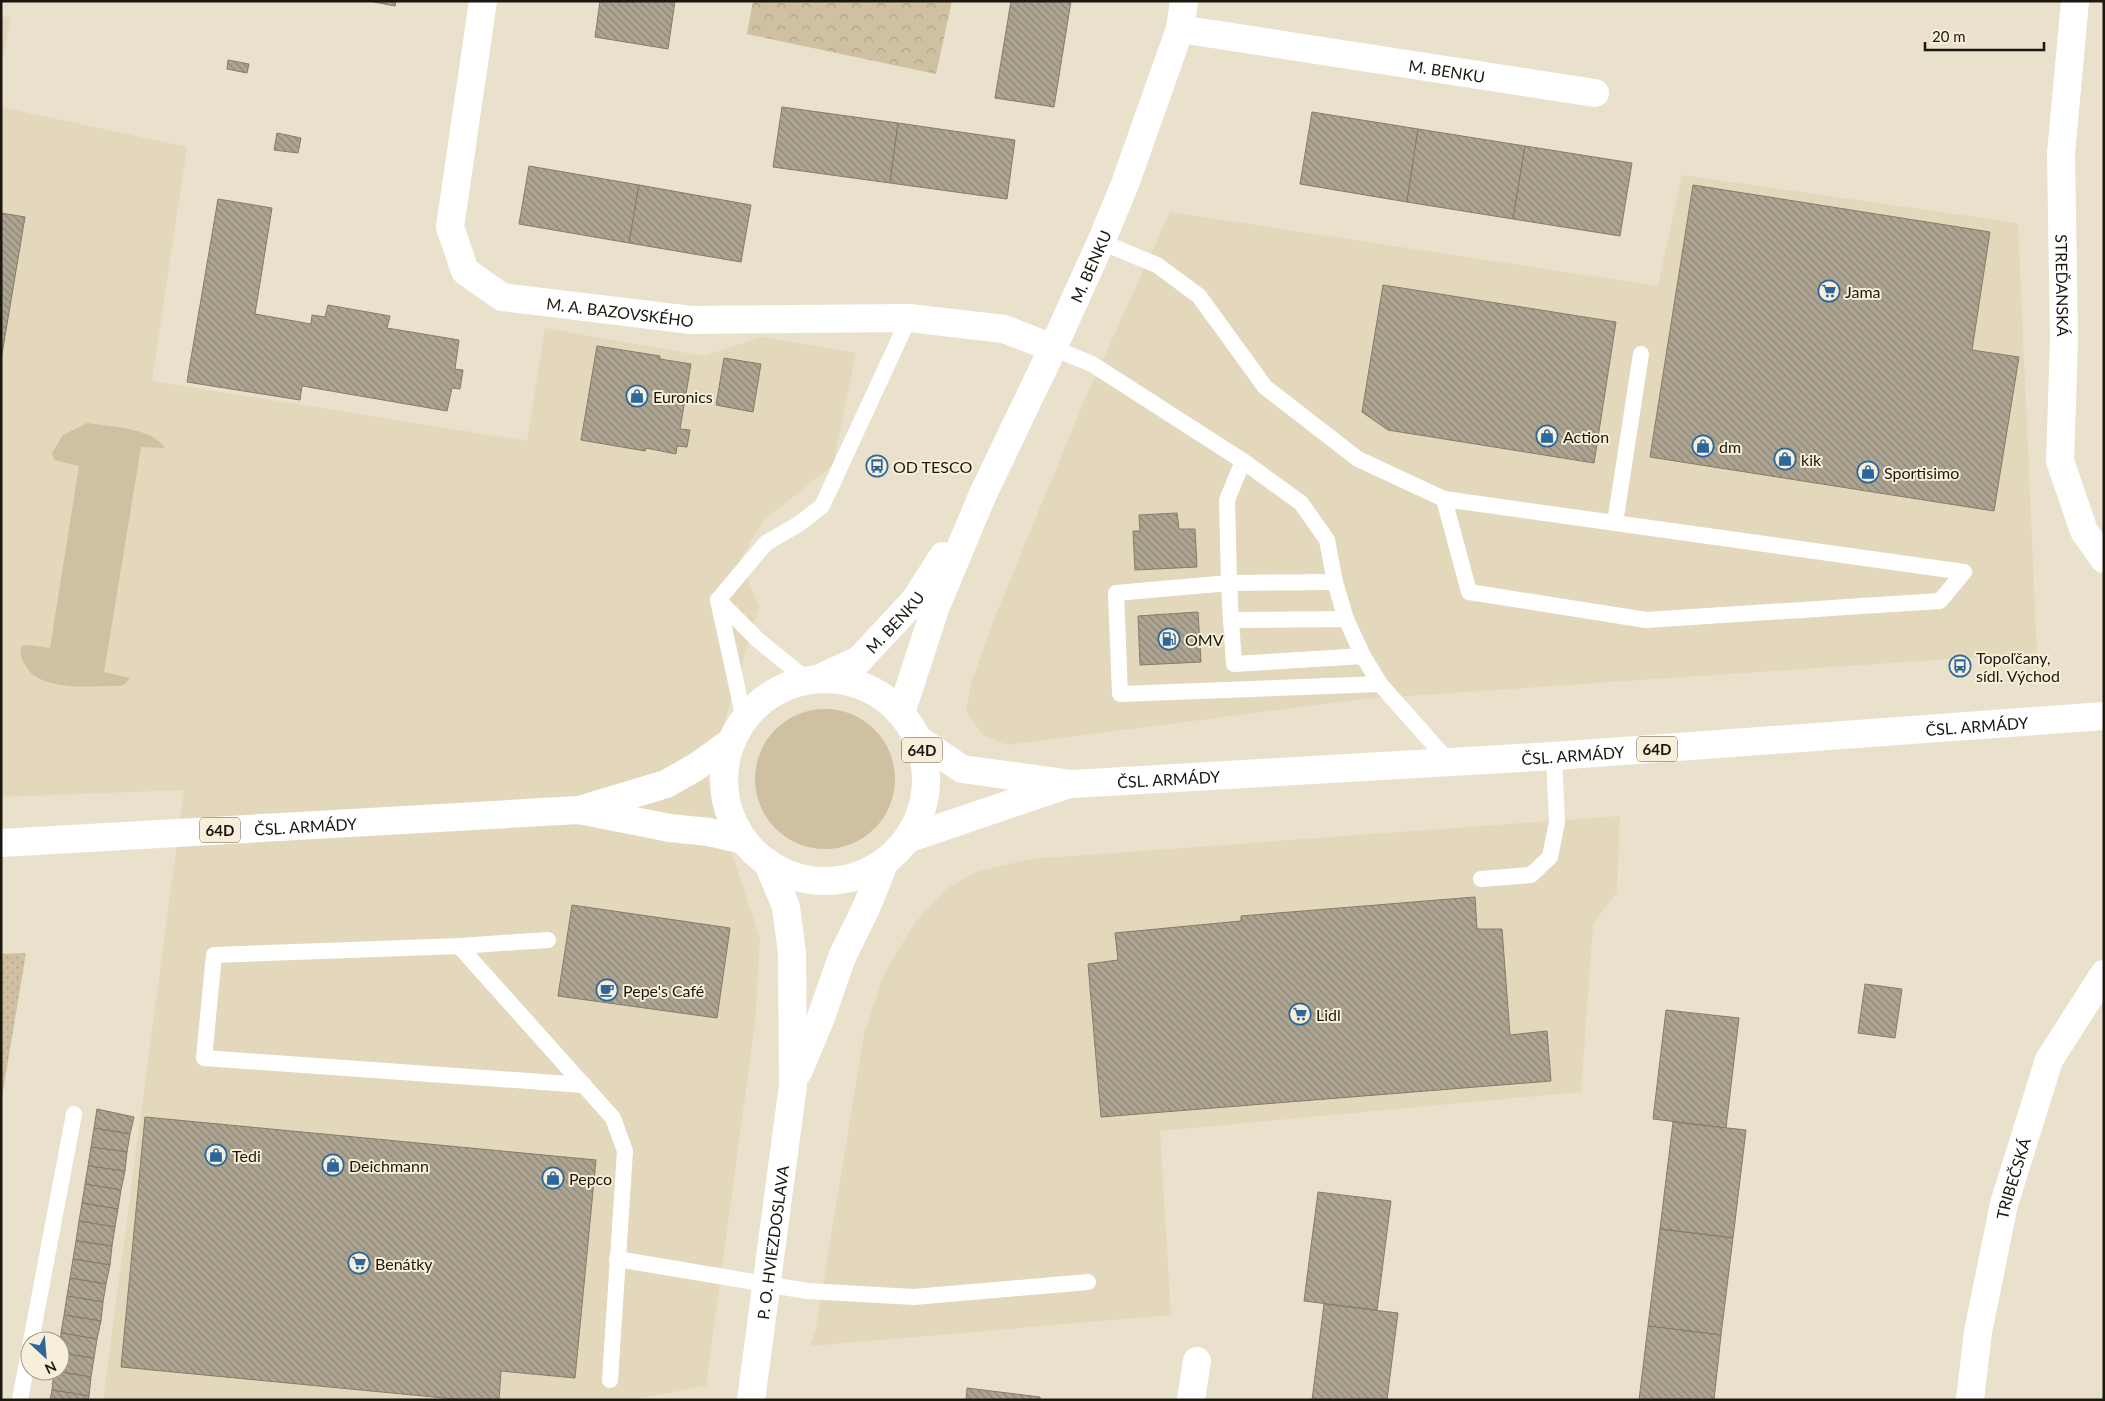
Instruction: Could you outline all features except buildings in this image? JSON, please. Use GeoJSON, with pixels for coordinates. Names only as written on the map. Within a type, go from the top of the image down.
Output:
{"type":"FeatureCollection","features":[{"type":"Feature","properties":{"kind":"street","name":"M. A. BAZOVSKÉHO"},"geometry":{"type":"LineString","coordinates":[[483,1],[450,227],[465,270],[502,297],[691,320],[909,318],[1004,329],[1053,348]]}},
{"type":"Feature","properties":{"kind":"street","name":"M. BENKU"},"geometry":{"type":"LineString","coordinates":[[902,713],[936,606],[983,494],[1053,348],[1125,184],[1180,29],[1184,1]]}},
{"type":"Feature","properties":{"kind":"street","name":"STREĎANSKÁ"},"geometry":{"type":"LineString","coordinates":[[2075,1],[2061,154],[2064,340],[2060,460],[2084,531],[2104,559]]}},
{"type":"Feature","properties":{"kind":"street","name":"M. BENKU"},"geometry":{"type":"LineString","coordinates":[[1180,29],[1595,93]]}},
{"type":"Feature","properties":{"kind":"street","name":"M. BENKU"},"geometry":{"type":"LineString","coordinates":[[813,679],[859,660],[915,600],[983,494]]}},
{"type":"Feature","properties":{"kind":"street","name":"64D"},"geometry":{"type":"LineString","coordinates":[[579,810],[666,784],[696,766],[738,730],[757,705],[772,694],[789,685],[813,679],[851,682],[865,687],[878,693],[902,713],[918,739],[925,764],[926,790],[920,816],[907,839],[886,861],[858,875],[828,880],[796,877],[768,863],[755,853],[744,840],[731,817],[725,792],[724,774],[738,730]]}},
{"type":"Feature","properties":{"kind":"street","name":"ČSL. ARMÁDY"},"geometry":{"type":"LineString","coordinates":[[918,739],[962,769],[1072,784],[1450,763],[2104,716]]}},
{"type":"Feature","properties":{"kind":"street","name":"ČSL. ARMÁDY"},"geometry":{"type":"LineString","coordinates":[[907,839],[1072,784]]}},
{"type":"Feature","properties":{"kind":"street","name":"64D"},"geometry":{"type":"LineString","coordinates":[[579,810],[670,828],[709,832],[744,840]]}},
{"type":"Feature","properties":{"kind":"street","name":"ČSL. ARMÁDY"},"geometry":{"type":"LineString","coordinates":[[1,843],[579,810]]}},
{"type":"Feature","properties":{"kind":"street","name":"P. O. HVIEZDOSLAVA"},"geometry":{"type":"LineString","coordinates":[[792,1085],[820,1020],[842,956],[867,906],[886,861]]}},
{"type":"Feature","properties":{"kind":"street","name":"P. O. HVIEZDOSLAVA"},"geometry":{"type":"LineString","coordinates":[[751,1400],[792,1085],[792,953],[786,907],[768,863]]}},
{"type":"Feature","properties":{"kind":"street","name":"TRIBEČSKÁ"},"geometry":{"type":"LineString","coordinates":[[1970,1400],[1978,1332],[2004,1204],[2049,1060],[2104,974]]}},
{"type":"Feature","properties":{"kind":"street"},"geometry":{"type":"LineString","coordinates":[[1191,1400],[1197,1361]]}},
{"type":"Feature","properties":{"kind":"lane"},"geometry":{"type":"LineString","coordinates":[[1101,242],[1157,265],[1199,296],[1265,387],[1358,460],[1444,499],[1964,572],[1940,600],[1646,620],[1469,592],[1444,499]]}},
{"type":"Feature","properties":{"kind":"lane"},"geometry":{"type":"LineString","coordinates":[[738,730],[718,600],[766,543],[799,524],[822,506],[909,318]]}},
{"type":"Feature","properties":{"kind":"lane"},"geometry":{"type":"LineString","coordinates":[[1053,348],[1092,364],[1243,461],[1301,503],[1327,540],[1335,582],[1346,619],[1363,656],[1380,684],[1450,763]]}},
{"type":"Feature","properties":{"kind":"lane"},"geometry":{"type":"LineString","coordinates":[[1615,523],[1641,354]]}},
{"type":"Feature","properties":{"kind":"lane"},"geometry":{"type":"LineString","coordinates":[[1243,461],[1227,500],[1228,584],[1234,664],[1363,656]]}},
{"type":"Feature","properties":{"kind":"lane"},"geometry":{"type":"LineString","coordinates":[[1335,582],[1228,584],[1116,593],[1120,694],[1380,684]]}},
{"type":"Feature","properties":{"kind":"lane"},"geometry":{"type":"LineString","coordinates":[[718,600],[758,640],[813,679]]}},
{"type":"Feature","properties":{"kind":"lane"},"geometry":{"type":"LineString","coordinates":[[1232,620],[1346,619]]}},
{"type":"Feature","properties":{"kind":"lane"},"geometry":{"type":"LineString","coordinates":[[1481,879],[1531,875],[1550,857],[1557,822],[1554,756]]}},
{"type":"Feature","properties":{"kind":"lane"},"geometry":{"type":"LineString","coordinates":[[548,940],[459,946],[214,955],[204,1058],[584,1085]]}},
{"type":"Feature","properties":{"kind":"lane"},"geometry":{"type":"LineString","coordinates":[[459,946],[613,1118],[625,1151],[610,1380]]}},
{"type":"Feature","properties":{"kind":"lane"},"geometry":{"type":"LineString","coordinates":[[33,1331],[74,1114]]}},
{"type":"Feature","properties":{"kind":"lane"},"geometry":{"type":"LineString","coordinates":[[617,1259],[807,1291],[914,1297],[1088,1282]]}},
{"type":"Feature","properties":{"kind":"lane"},"geometry":{"type":"LineString","coordinates":[[20,1400],[24,1381]]}},
{"type":"Feature","properties":{"kind":"shaded area"},"geometry":{"type":"Polygon","coordinates":[[[1,16],[11,18],[1,66],[1,16]]]}},
{"type":"Feature","properties":{"kind":"shaded area"},"geometry":{"type":"Polygon","coordinates":[[[1,107],[187,147],[152,381],[527,441],[545,328],[704,356],[762,337],[856,353],[833,465],[764,520],[740,560],[759,606],[718,744],[701,758],[760,939],[755,1023],[706,1386],[629,1400],[103,1400],[184,790],[1,797],[1,107]]]}},
{"type":"Feature","properties":{"kind":"shaded area"},"geometry":{"type":"Polygon","coordinates":[[[1682,175],[2018,223],[2037,653],[1363,699],[1007,745],[983,735],[966,711],[971,684],[994,619],[1085,399],[1170,212],[1658,286],[1682,175]]]}},
{"type":"Feature","properties":{"kind":"shaded area"},"geometry":{"type":"Polygon","coordinates":[[[1620,816],[1617,892],[1593,924],[1581,1092],[1160,1131],[1171,1315],[810,1346],[816,1328],[864,1034],[884,974],[914,924],[947,888],[976,872],[1031,859],[1620,816]]]}},
{"type":"Feature","properties":{"kind":"green space"},"geometry":{"type":"Polygon","coordinates":[[[753,1],[952,1],[936,74],[747,34],[753,1]]]}},
{"type":"Feature","properties":{"kind":"green space"},"geometry":{"type":"Polygon","coordinates":[[[87,423],[140,432],[159,441],[165,448],[141,447],[104,672],[130,678],[124,685],[117,686],[66,686],[53,684],[32,674],[25,665],[21,653],[22,646],[27,645],[50,648],[79,466],[54,460],[52,453],[63,435],[87,423]]]}},
{"type":"Feature","properties":{"kind":"green space"},"geometry":{"type":"Polygon","coordinates":[[[825,709],[852,715],[864,721],[874,730],[883,740],[889,752],[895,779],[889,806],[883,818],[874,828],[864,837],[852,843],[825,849],[798,843],[786,837],[776,828],[767,818],[761,806],[755,779],[761,752],[767,740],[776,730],[786,721],[798,715],[825,709]]]}},
{"type":"Feature","properties":{"kind":"green space"},"geometry":{"type":"Polygon","coordinates":[[[26,953],[1,1103],[1,954],[26,953]]]}},
{"type":"Feature","properties":{"kind":"place","name":"Jama"},"geometry":{"type":"Point","coordinates":[1829,291]}},
{"type":"Feature","properties":{"kind":"place","name":"Euronics"},"geometry":{"type":"Point","coordinates":[637,396]}},
{"type":"Feature","properties":{"kind":"place","name":"Action"},"geometry":{"type":"Point","coordinates":[1547,436]}},
{"type":"Feature","properties":{"kind":"place","name":"dm"},"geometry":{"type":"Point","coordinates":[1703,446]}},
{"type":"Feature","properties":{"kind":"place","name":"kik"},"geometry":{"type":"Point","coordinates":[1785,459]}},
{"type":"Feature","properties":{"kind":"place","name":"OD TESCO"},"geometry":{"type":"Point","coordinates":[877,466]}},
{"type":"Feature","properties":{"kind":"place","name":"Sportisimo"},"geometry":{"type":"Point","coordinates":[1868,472]}},
{"type":"Feature","properties":{"kind":"place","name":"OMV"},"geometry":{"type":"Point","coordinates":[1169,639]}},
{"type":"Feature","properties":{"kind":"place","name":"Topoľčany, sídl. Východ"},"geometry":{"type":"Point","coordinates":[1960,666]}},
{"type":"Feature","properties":{"kind":"place","name":"Pepe's Café"},"geometry":{"type":"Point","coordinates":[607,990]}},
{"type":"Feature","properties":{"kind":"place","name":"Lidl"},"geometry":{"type":"Point","coordinates":[1300,1014]}},
{"type":"Feature","properties":{"kind":"place","name":"Tedi"},"geometry":{"type":"Point","coordinates":[216,1155]}},
{"type":"Feature","properties":{"kind":"place","name":"Deichmann"},"geometry":{"type":"Point","coordinates":[333,1165]}},
{"type":"Feature","properties":{"kind":"place","name":"Pepco"},"geometry":{"type":"Point","coordinates":[553,1178]}},
{"type":"Feature","properties":{"kind":"place","name":"Benátky"},"geometry":{"type":"Point","coordinates":[359,1263]}}]}
